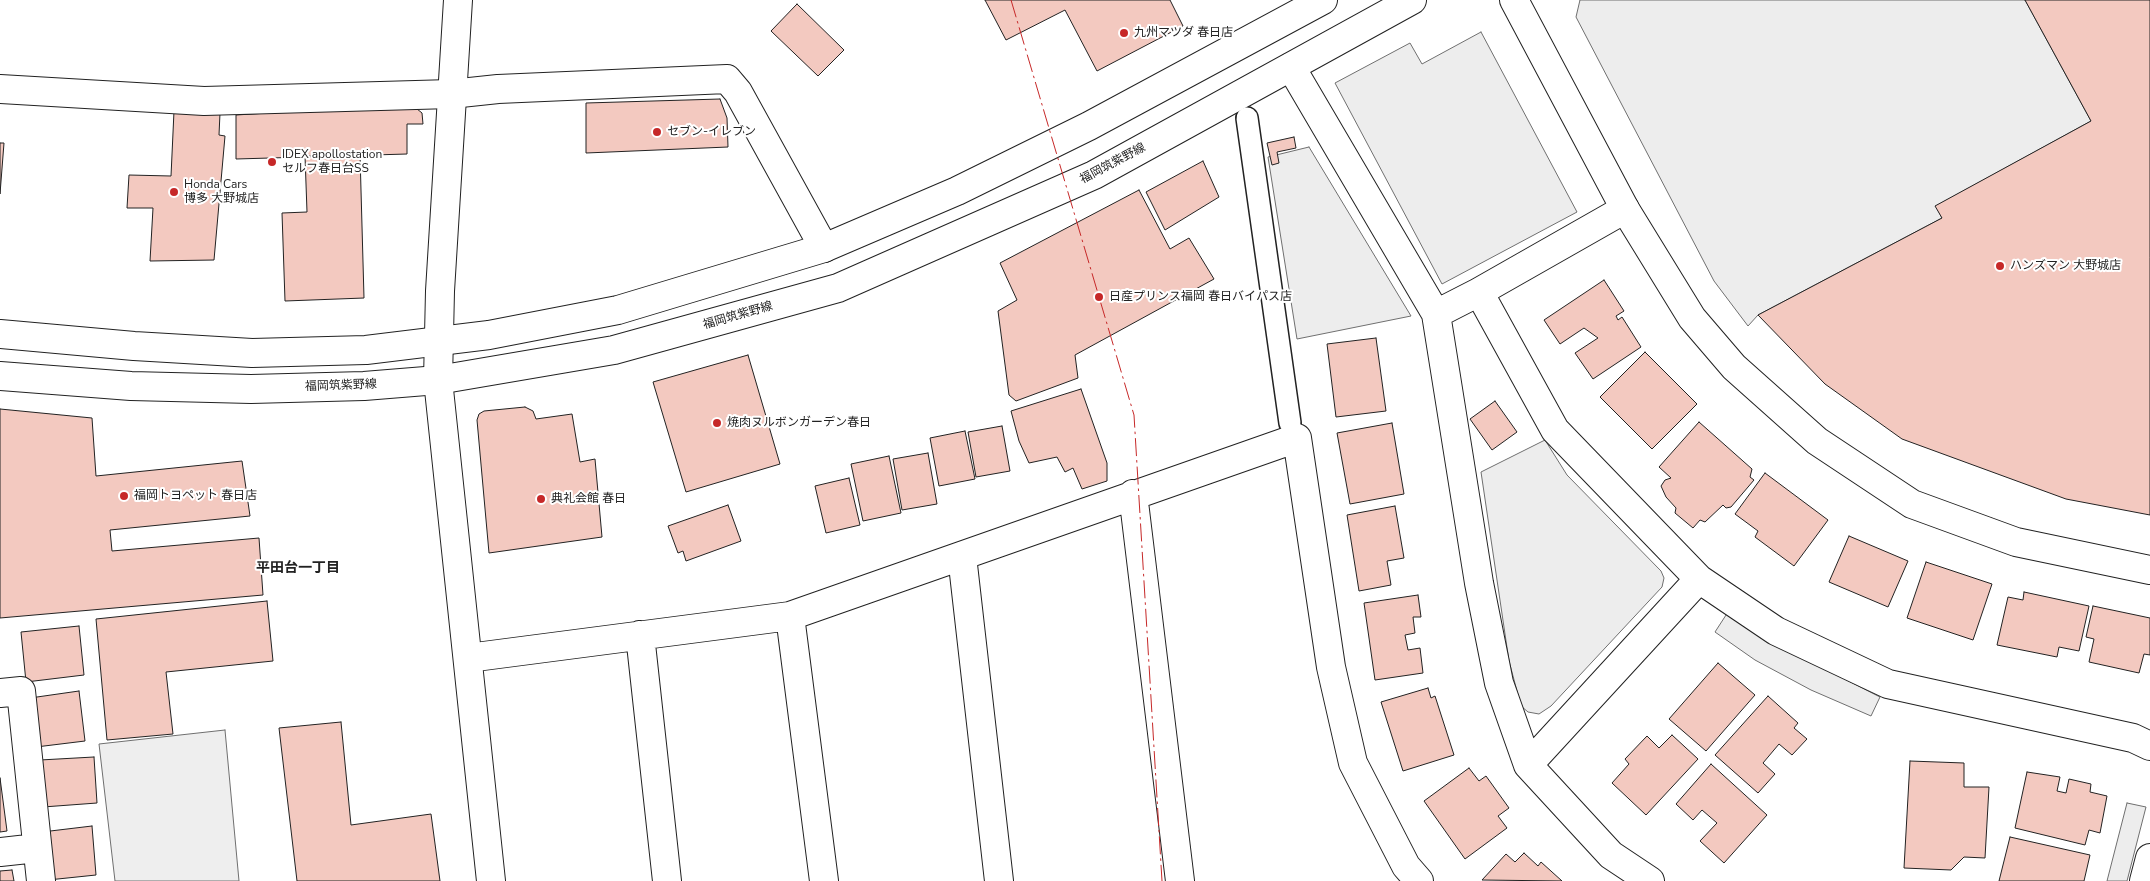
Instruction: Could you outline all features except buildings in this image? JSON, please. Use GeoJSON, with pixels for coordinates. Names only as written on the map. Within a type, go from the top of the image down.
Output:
{"type":"FeatureCollection","features":[{"type":"Feature","properties":{"kind":"street"},"geometry":{"type":"LineString","coordinates":[[458,0],[440,291],[438,380],[491,881]]}},
{"type":"Feature","properties":{"kind":"street"},"geometry":{"type":"LineString","coordinates":[[0,334],[134,346],[252,352],[366,350],[439,342],[618,310],[824,248],[957,191],[1089,126],[1323,0]]}},
{"type":"Feature","properties":{"kind":"street","name":"福岡筑紫野線"},"geometry":{"type":"LineString","coordinates":[[0,376],[131,386],[252,389],[364,386],[438,380],[614,350],[838,288],[1094,175],[1412,0]]}},
{"type":"Feature","properties":{"kind":"street"},"geometry":{"type":"LineString","coordinates":[[1514,0],[1625,209],[1703,332],[1734,368],[1817,441],[1912,504],[2016,542],[2150,570]]}},
{"type":"Feature","properties":{"kind":"street"},"geometry":{"type":"LineString","coordinates":[[1291,67],[1436,314],[1479,583],[1499,684],[1528,765],[1611,855],[1650,881]]}},
{"type":"Feature","properties":{"kind":"street"},"geometry":{"type":"LineString","coordinates":[[0,89],[204,101],[451,94],[498,89],[727,79],[738,92],[824,248]]}},
{"type":"Feature","properties":{"kind":"street"},"geometry":{"type":"LineString","coordinates":[[1247,118],[1290,423]]}},
{"type":"Feature","properties":{"kind":"street"},"geometry":{"type":"LineString","coordinates":[[1436,314],[1479,292],[1625,209]]}},
{"type":"Feature","properties":{"kind":"street"},"geometry":{"type":"LineString","coordinates":[[1479,292],[1555,430],[1699,579],[1776,631],[1888,684],[2133,738],[2150,746]]}},
{"type":"Feature","properties":{"kind":"street"},"geometry":{"type":"LineString","coordinates":[[468,658],[790,616],[1297,438],[1331,667],[1353,764],[1406,866],[1418,881]]}},
{"type":"Feature","properties":{"kind":"street"},"geometry":{"type":"LineString","coordinates":[[1133,494],[1180,881]]}},
{"type":"Feature","properties":{"kind":"street"},"geometry":{"type":"LineString","coordinates":[[962,556],[1000,881]]}},
{"type":"Feature","properties":{"kind":"street"},"geometry":{"type":"LineString","coordinates":[[1528,765],[1699,579]]}},
{"type":"Feature","properties":{"kind":"street"},"geometry":{"type":"LineString","coordinates":[[790,616],[824,881]]}},
{"type":"Feature","properties":{"kind":"street"},"geometry":{"type":"LineString","coordinates":[[640,635],[667,881]]}},
{"type":"Feature","properties":{"kind":"street"},"geometry":{"type":"LineString","coordinates":[[0,693],[22,690],[41,881]]}},
{"type":"Feature","properties":{"kind":"street"},"geometry":{"type":"LineString","coordinates":[[0,852],[37,848]]}},
{"type":"Feature","properties":{"kind":"street"},"geometry":{"type":"LineString","coordinates":[[2144,881],[2150,858]]}},
{"type":"Feature","properties":{"kind":"shaded area"},"geometry":{"type":"Polygon","coordinates":[[[1580,0],[2025,0],[2091,121],[1936,206],[1942,218],[1758,315],[1748,326],[1714,281],[1576,17],[1580,0]]]}},
{"type":"Feature","properties":{"kind":"shaded area"},"geometry":{"type":"Polygon","coordinates":[[[1481,32],[1577,212],[1442,284],[1335,83],[1410,43],[1422,64],[1481,32]]]}},
{"type":"Feature","properties":{"kind":"shaded area"},"geometry":{"type":"Polygon","coordinates":[[[1309,147],[1411,316],[1297,339],[1268,157],[1309,147]]]}},
{"type":"Feature","properties":{"kind":"shaded area"},"geometry":{"type":"Polygon","coordinates":[[[1545,440],[1567,475],[1661,571],[1664,578],[1662,587],[1551,706],[1539,714],[1528,712],[1521,706],[1509,661],[1481,472],[1545,440]]]}},
{"type":"Feature","properties":{"kind":"shaded area"},"geometry":{"type":"Polygon","coordinates":[[[1728,612],[1768,640],[1880,697],[1871,716],[1811,690],[1755,660],[1715,632],[1728,612]]]}},
{"type":"Feature","properties":{"kind":"shaded area"},"geometry":{"type":"Polygon","coordinates":[[[225,730],[239,881],[115,881],[99,744],[225,730]]]}},
{"type":"Feature","properties":{"kind":"shaded area"},"geometry":{"type":"Polygon","coordinates":[[[2127,803],[2146,807],[2127,881],[2107,881],[2127,803]]]}},
{"type":"Feature","properties":{"kind":"power"},"geometry":{"type":"LineString","coordinates":[[1011,0],[1134,415],[1162,881]]}},
{"type":"Feature","properties":{"kind":"place","name":"九州マツダ 春日店"},"geometry":{"type":"Point","coordinates":[1124,33]}},
{"type":"Feature","properties":{"kind":"place","name":"セブン-イレブン"},"geometry":{"type":"Point","coordinates":[657,132]}},
{"type":"Feature","properties":{"kind":"place","name":"IDEX apollostation セルフ春日台SS"},"geometry":{"type":"Point","coordinates":[272,162]}},
{"type":"Feature","properties":{"kind":"place","name":"Honda Cars 博多 大野城店"},"geometry":{"type":"Point","coordinates":[174,192]}},
{"type":"Feature","properties":{"kind":"place","name":"ハンズマン 大野城店"},"geometry":{"type":"Point","coordinates":[2000,266]}},
{"type":"Feature","properties":{"kind":"place","name":"日産プリンス福岡 春日バイパス店"},"geometry":{"type":"Point","coordinates":[1099,297]}},
{"type":"Feature","properties":{"kind":"place","name":"焼肉ヌルボンガーデン春日"},"geometry":{"type":"Point","coordinates":[717,423]}},
{"type":"Feature","properties":{"kind":"place","name":"福岡トヨペット 春日店"},"geometry":{"type":"Point","coordinates":[124,496]}},
{"type":"Feature","properties":{"kind":"place","name":"典礼会館 春日"},"geometry":{"type":"Point","coordinates":[541,499]}},
{"type":"Feature","properties":{"kind":"district","name":"平田台一丁目"},"geometry":{"type":"Point","coordinates":[298,569]}}]}
